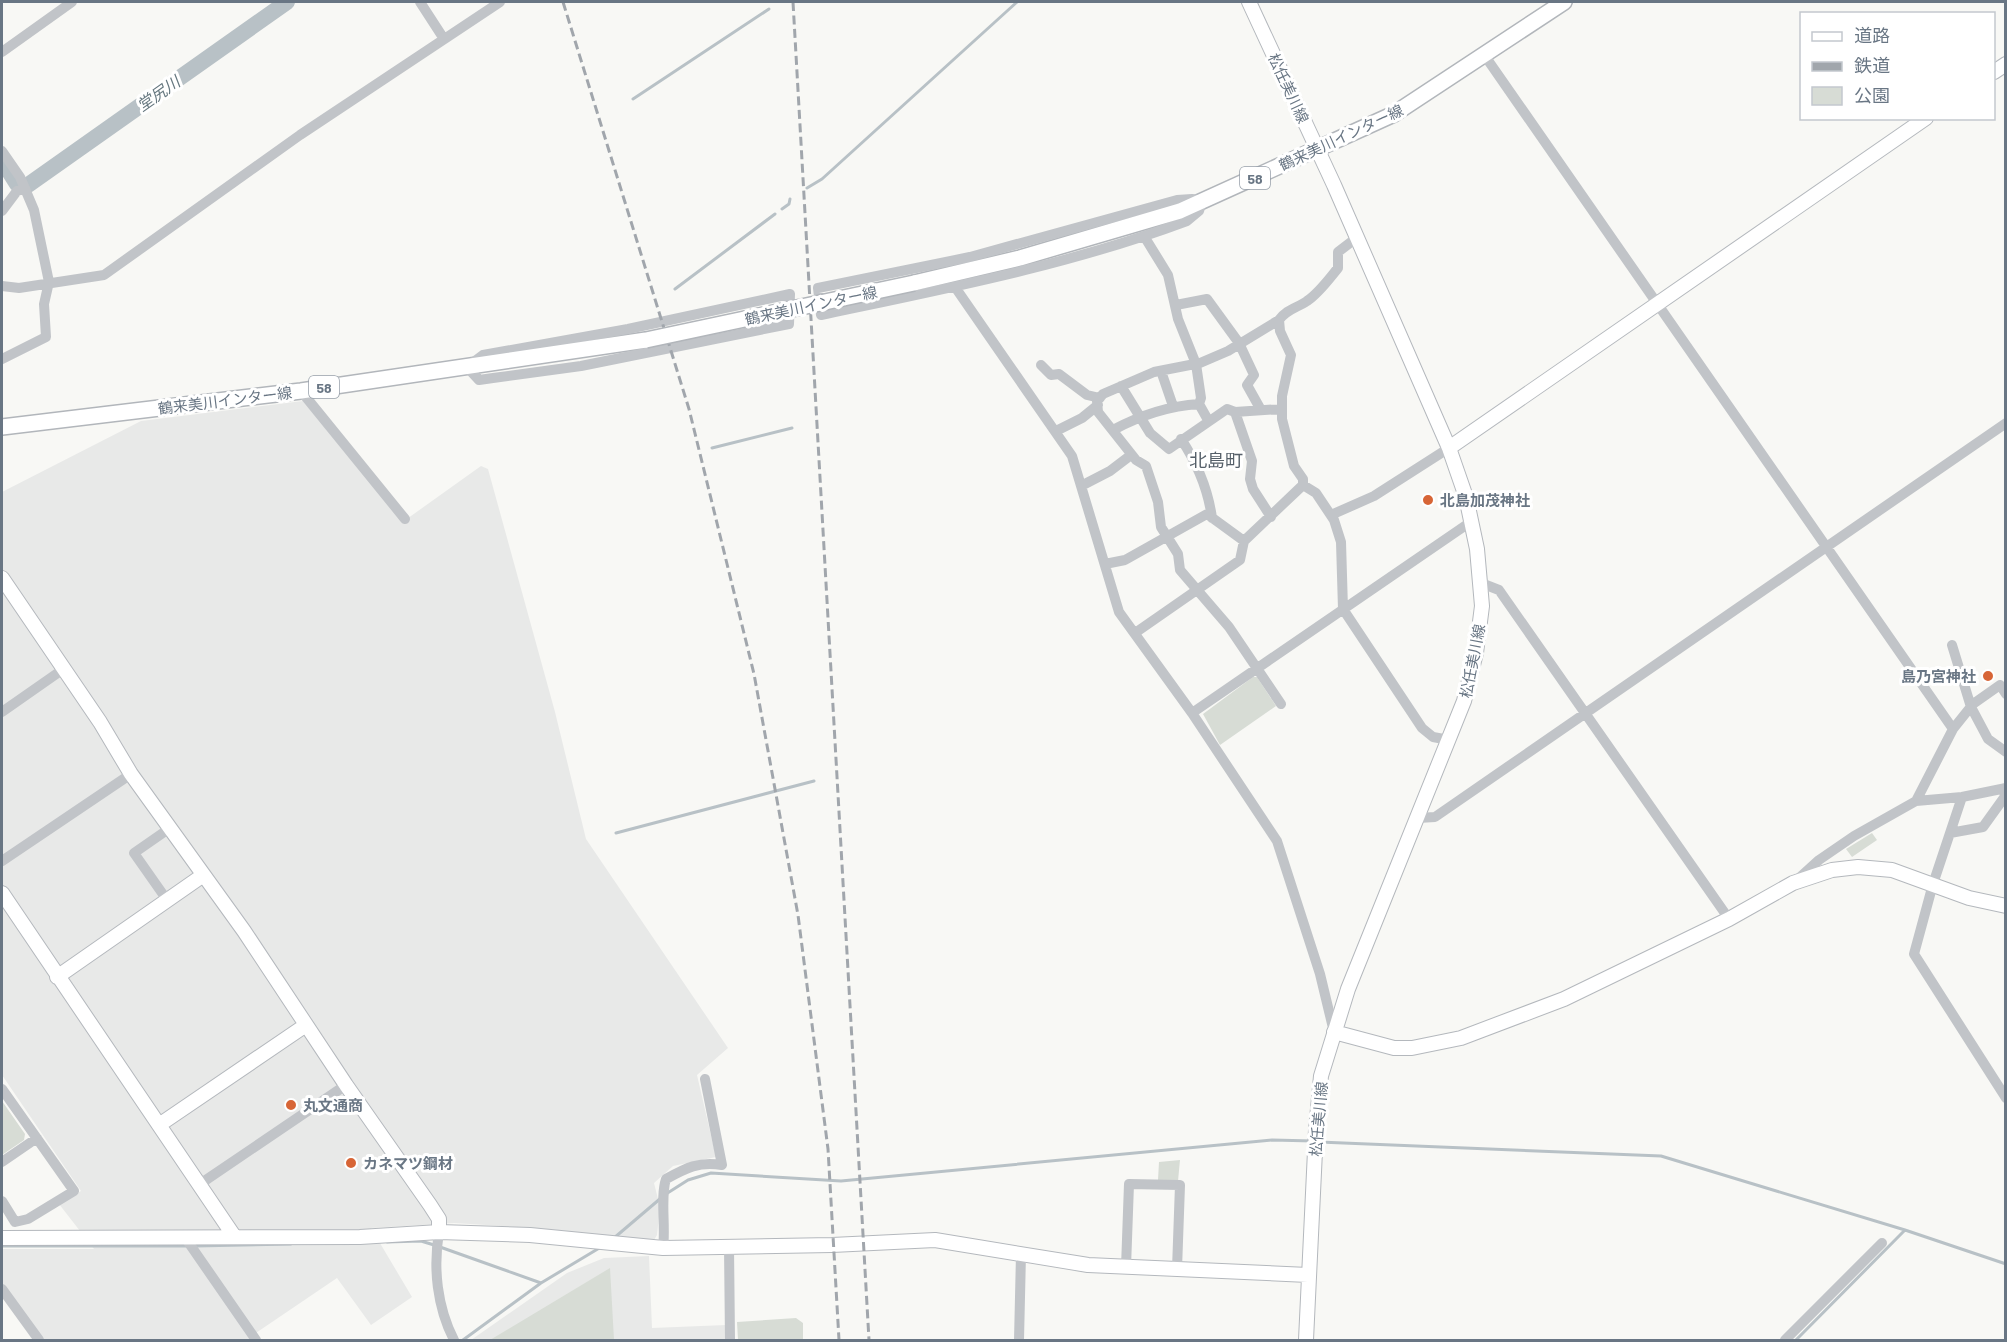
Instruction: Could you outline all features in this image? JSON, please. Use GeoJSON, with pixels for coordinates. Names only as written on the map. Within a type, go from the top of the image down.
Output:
{"type":"FeatureCollection","features":[{"type":"Feature","properties":{"kind":"main road","name":"鶴来美川インター線"},"geometry":{"type":"LineString","coordinates":[[2,427],[301,391],[646,340],[1020,258],[1180,211],[1394,114],[1564,2]]}},
{"type":"Feature","properties":{"kind":"street"},"geometry":{"type":"LineString","coordinates":[[2,52],[72,2]]}},
{"type":"Feature","properties":{"kind":"street"},"geometry":{"type":"LineString","coordinates":[[420,2],[444,39]]}},
{"type":"Feature","properties":{"kind":"street"},"geometry":{"type":"LineString","coordinates":[[2,286],[19,288],[104,275],[300,135],[500,2]]}},
{"type":"Feature","properties":{"kind":"street","name":"松任美川線"},"geometry":{"type":"LineString","coordinates":[[1249,2],[1449,448],[1472,521],[1481,584],[1476,653],[1464,701],[1348,989],[1322,1076],[1316,1142],[1306,1341]]}},
{"type":"Feature","properties":{"kind":"street"},"geometry":{"type":"LineString","coordinates":[[1485,56],[1659,303],[1953,729]]}},
{"type":"Feature","properties":{"kind":"street"},"geometry":{"type":"LineString","coordinates":[[1331,515],[1374,496],[1449,448],[1923,120]]}},
{"type":"Feature","properties":{"kind":"street"},"geometry":{"type":"LineString","coordinates":[[2,151],[25,188],[34,210],[49,282],[44,304],[46,336],[2,358]]}},
{"type":"Feature","properties":{"kind":"street"},"geometry":{"type":"LineString","coordinates":[[2,211],[17,191],[25,188]]}},
{"type":"Feature","properties":{"kind":"street"},"geometry":{"type":"LineString","coordinates":[[1177,200],[1202,201],[1199,211],[1187,221],[1086,254],[821,315],[818,288],[970,257],[1177,200]]}},
{"type":"Feature","properties":{"kind":"street"},"geometry":{"type":"LineString","coordinates":[[1144,236],[1168,275],[1178,320],[1196,364],[1200,390],[1199,404],[1208,420]]}},
{"type":"Feature","properties":{"kind":"street"},"geometry":{"type":"LineString","coordinates":[[1281,704],[1229,627],[1180,570],[1178,554],[1161,527],[1158,502],[1146,466],[1131,455],[1098,412],[1099,402],[1102,394],[1121,386],[1161,371],[1196,364],[1228,351],[1279,320],[1288,310],[1308,301],[1321,288],[1338,268],[1338,252],[1355,238]]}},
{"type":"Feature","properties":{"kind":"street"},"geometry":{"type":"LineString","coordinates":[[955,286],[1072,456],[1119,612],[1192,713],[1277,841],[1320,974],[1334,1032],[1394,1048],[1412,1048],[1461,1038],[1564,999],[1729,919],[1793,884],[1832,870],[1858,867],[1892,870],[1969,898],[2006,906]]}},
{"type":"Feature","properties":{"kind":"street"},"geometry":{"type":"LineString","coordinates":[[790,294],[789,324],[581,366],[479,380],[467,367],[483,355],[628,329],[790,294]]}},
{"type":"Feature","properties":{"kind":"street"},"geometry":{"type":"LineString","coordinates":[[1176,304],[1207,299],[1239,343],[1254,375],[1247,385],[1248,391],[1261,410]]}},
{"type":"Feature","properties":{"kind":"street"},"geometry":{"type":"LineString","coordinates":[[1135,633],[1239,560],[1244,541],[1303,485],[1303,479],[1293,466],[1281,409],[1291,355],[1280,331],[1279,320]]}},
{"type":"Feature","properties":{"kind":"street"},"geometry":{"type":"LineString","coordinates":[[1041,365],[1051,375],[1059,374],[1099,402]]}},
{"type":"Feature","properties":{"kind":"street"},"geometry":{"type":"LineString","coordinates":[[1161,371],[1173,406]]}},
{"type":"Feature","properties":{"kind":"street"},"geometry":{"type":"LineString","coordinates":[[1121,386],[1150,433],[1169,449],[1208,420],[1227,410],[1235,412],[1281,409]]}},
{"type":"Feature","properties":{"kind":"street"},"geometry":{"type":"LineString","coordinates":[[301,391],[405,519]]}},
{"type":"Feature","properties":{"kind":"street"},"geometry":{"type":"LineString","coordinates":[[1056,431],[1082,417],[1099,402]]}},
{"type":"Feature","properties":{"kind":"street"},"geometry":{"type":"LineString","coordinates":[[1113,430],[1140,416],[1173,406],[1199,404]]}},
{"type":"Feature","properties":{"kind":"street"},"geometry":{"type":"LineString","coordinates":[[1235,412],[1252,461],[1250,479],[1253,489],[1270,517]]}},
{"type":"Feature","properties":{"kind":"street"},"geometry":{"type":"LineString","coordinates":[[1418,818],[1435,817],[2006,423]]}},
{"type":"Feature","properties":{"kind":"street"},"geometry":{"type":"LineString","coordinates":[[1181,439],[1193,457],[1203,480],[1212,518]]}},
{"type":"Feature","properties":{"kind":"street"},"geometry":{"type":"LineString","coordinates":[[1081,486],[1110,471],[1131,455]]}},
{"type":"Feature","properties":{"kind":"street"},"geometry":{"type":"LineString","coordinates":[[1303,485],[1316,492],[1331,515],[1341,542],[1343,609],[1422,728],[1432,737],[1449,740]]}},
{"type":"Feature","properties":{"kind":"street"},"geometry":{"type":"LineString","coordinates":[[1105,564],[1125,560],[1207,514],[1244,541]]}},
{"type":"Feature","properties":{"kind":"street"},"geometry":{"type":"LineString","coordinates":[[1192,713],[1472,521]]}},
{"type":"Feature","properties":{"kind":"street"},"geometry":{"type":"LineString","coordinates":[[2,578],[62,670],[100,722],[131,774],[202,876],[244,931],[346,1085],[439,1219],[437,1288],[448,1329],[454,1341]]}},
{"type":"Feature","properties":{"kind":"street"},"geometry":{"type":"LineString","coordinates":[[1481,584],[1499,590],[1729,919]]}},
{"type":"Feature","properties":{"kind":"street"},"geometry":{"type":"LineString","coordinates":[[1952,645],[1971,707],[1988,739],[2006,752]]}},
{"type":"Feature","properties":{"kind":"street"},"geometry":{"type":"LineString","coordinates":[[2,711],[62,670]]}},
{"type":"Feature","properties":{"kind":"street"},"geometry":{"type":"LineString","coordinates":[[1916,801],[1953,729],[1971,707],[2000,685],[2006,694]]}},
{"type":"Feature","properties":{"kind":"street"},"geometry":{"type":"LineString","coordinates":[[2,861],[131,774]]}},
{"type":"Feature","properties":{"kind":"street"},"geometry":{"type":"LineString","coordinates":[[1793,884],[1827,854],[1916,801],[2006,788]]}},
{"type":"Feature","properties":{"kind":"street"},"geometry":{"type":"LineString","coordinates":[[1950,833],[1983,827],[2006,795]]}},
{"type":"Feature","properties":{"kind":"street"},"geometry":{"type":"LineString","coordinates":[[1962,796],[1933,884],[1914,954],[2006,1098]]}},
{"type":"Feature","properties":{"kind":"street"},"geometry":{"type":"LineString","coordinates":[[167,900],[134,853],[170,828]]}},
{"type":"Feature","properties":{"kind":"street"},"geometry":{"type":"LineString","coordinates":[[57,977],[202,876]]}},
{"type":"Feature","properties":{"kind":"street"},"geometry":{"type":"LineString","coordinates":[[2,893],[234,1236]]}},
{"type":"Feature","properties":{"kind":"street"},"geometry":{"type":"LineString","coordinates":[[159,1125],[306,1025]]}},
{"type":"Feature","properties":{"kind":"street"},"geometry":{"type":"LineString","coordinates":[[663,1248],[665,1202],[662,1189],[666,1179],[691,1166],[707,1163],[722,1165],[705,1079]]}},
{"type":"Feature","properties":{"kind":"street"},"geometry":{"type":"LineString","coordinates":[[200,1184],[346,1085]]}},
{"type":"Feature","properties":{"kind":"street"},"geometry":{"type":"LineString","coordinates":[[2,1089],[74,1191],[28,1219],[15,1222],[2,1201]]}},
{"type":"Feature","properties":{"kind":"street"},"geometry":{"type":"LineString","coordinates":[[2,1162],[37,1138]]}},
{"type":"Feature","properties":{"kind":"street"},"geometry":{"type":"LineString","coordinates":[[1126,1267],[1129,1184],[1180,1185],[1177,1269]]}},
{"type":"Feature","properties":{"kind":"street"},"geometry":{"type":"LineString","coordinates":[[2,1238],[188,1243],[234,1236],[360,1237],[438,1242],[597,1242],[663,1248],[935,1240],[1088,1265],[1308,1275]]}},
{"type":"Feature","properties":{"kind":"street"},"geometry":{"type":"LineString","coordinates":[[188,1243],[256,1341]]}},
{"type":"Feature","properties":{"kind":"street"},"geometry":{"type":"LineString","coordinates":[[1785,1341],[1882,1243]]}},
{"type":"Feature","properties":{"kind":"street"},"geometry":{"type":"LineString","coordinates":[[729,1246],[730,1341]]}},
{"type":"Feature","properties":{"kind":"street"},"geometry":{"type":"LineString","coordinates":[[1019,1341],[1021,1254]]}},
{"type":"Feature","properties":{"kind":"street"},"geometry":{"type":"LineString","coordinates":[[2,1289],[39,1341]]}},
{"type":"Feature","properties":{"kind":"shaded area"},"geometry":{"type":"Polygon","coordinates":[[[303,401],[404,521],[481,466],[488,469],[555,712],[586,839],[728,1048],[697,1075],[716,1157],[673,1166],[654,1183],[660,1207],[657,1235],[654,1240],[548,1229],[454,1223],[371,1228],[412,1297],[371,1325],[337,1278],[253,1335],[256,1340],[42,1340],[2,1284],[2,1249],[94,1249],[59,1204],[81,1191],[2,1075],[2,492],[141,421],[303,401]]]}},
{"type":"Feature","properties":{"kind":"shaded area"},"geometry":{"type":"Polygon","coordinates":[[[649,1256],[652,1328],[726,1325],[726,1340],[471,1340],[567,1273],[604,1258],[649,1256]]]}},
{"type":"Feature","properties":{"kind":"green space"},"geometry":{"type":"Polygon","coordinates":[[[1253,677],[1257,677],[1276,706],[1220,745],[1203,714],[1253,677]]]}},
{"type":"Feature","properties":{"kind":"green space"},"geometry":{"type":"Polygon","coordinates":[[[1872,833],[1877,840],[1852,857],[1846,849],[1872,833]]]}},
{"type":"Feature","properties":{"kind":"green space"},"geometry":{"type":"Polygon","coordinates":[[[2,1101],[25,1134],[24,1140],[2,1155],[2,1101]]]}},
{"type":"Feature","properties":{"kind":"green space"},"geometry":{"type":"Polygon","coordinates":[[[1180,1160],[1178,1181],[1158,1180],[1159,1162],[1180,1160]]]}},
{"type":"Feature","properties":{"kind":"green space"},"geometry":{"type":"Polygon","coordinates":[[[610,1268],[614,1340],[490,1340],[610,1268]]]}},
{"type":"Feature","properties":{"kind":"green space"},"geometry":{"type":"Polygon","coordinates":[[[796,1318],[803,1323],[803,1340],[738,1340],[737,1322],[796,1318]]]}},
{"type":"Feature","properties":{"kind":"waterway","name":"堂尻川"},"geometry":{"type":"LineString","coordinates":[[28,185],[287,2]]}},
{"type":"Feature","properties":{"kind":"waterway"},"geometry":{"type":"LineString","coordinates":[[807,188],[822,179],[1017,2]]}},
{"type":"Feature","properties":{"kind":"waterway"},"geometry":{"type":"LineString","coordinates":[[633,99],[769,9]]}},
{"type":"Feature","properties":{"kind":"waterway","name":"堂尻川"},"geometry":{"type":"LineString","coordinates":[[2,160],[17,184]]}},
{"type":"Feature","properties":{"kind":"waterway"},"geometry":{"type":"LineString","coordinates":[[782,209],[789,204],[790,199]]}},
{"type":"Feature","properties":{"kind":"waterway"},"geometry":{"type":"LineString","coordinates":[[675,289],[775,214]]}},
{"type":"Feature","properties":{"kind":"waterway"},"geometry":{"type":"LineString","coordinates":[[712,448],[792,428]]}},
{"type":"Feature","properties":{"kind":"waterway"},"geometry":{"type":"LineString","coordinates":[[616,833],[814,781]]}},
{"type":"Feature","properties":{"kind":"waterway"},"geometry":{"type":"LineString","coordinates":[[666,1194],[688,1180],[711,1173],[841,1181],[1272,1140],[1313,1141]]}},
{"type":"Feature","properties":{"kind":"waterway"},"geometry":{"type":"LineString","coordinates":[[1319,1142],[1661,1156],[1905,1230],[2006,1264]]}},
{"type":"Feature","properties":{"kind":"waterway"},"geometry":{"type":"LineString","coordinates":[[614,1238],[661,1198]]}},
{"type":"Feature","properties":{"kind":"waterway"},"geometry":{"type":"LineString","coordinates":[[1796,1340],[1905,1230]]}},
{"type":"Feature","properties":{"kind":"waterway"},"geometry":{"type":"LineString","coordinates":[[387,1242],[421,1241],[434,1245]]}},
{"type":"Feature","properties":{"kind":"waterway"},"geometry":{"type":"LineString","coordinates":[[195,1246],[291,1244]]}},
{"type":"Feature","properties":{"kind":"waterway"},"geometry":{"type":"LineString","coordinates":[[2,1246],[186,1246]]}},
{"type":"Feature","properties":{"kind":"waterway"},"geometry":{"type":"LineString","coordinates":[[440,1247],[541,1283]]}},
{"type":"Feature","properties":{"kind":"waterway"},"geometry":{"type":"LineString","coordinates":[[463,1340],[541,1283],[601,1247]]}},
{"type":"Feature","properties":{"kind":"railway"},"geometry":{"type":"LineString","coordinates":[[563,2],[689,409],[754,674],[798,915],[828,1149],[839,1340]]}},
{"type":"Feature","properties":{"kind":"railway"},"geometry":{"type":"LineString","coordinates":[[793,2],[869,1340]]}},
{"type":"Feature","properties":{"kind":"place","name":"北島加茂神社"},"geometry":{"type":"Point","coordinates":[1428,500]}},
{"type":"Feature","properties":{"kind":"place","name":"島乃宮神社"},"geometry":{"type":"Point","coordinates":[1988,676]}},
{"type":"Feature","properties":{"kind":"place","name":"丸文通商"},"geometry":{"type":"Point","coordinates":[291,1105]}},
{"type":"Feature","properties":{"kind":"place","name":"カネマツ鋼材"},"geometry":{"type":"Point","coordinates":[351,1163]}},
{"type":"Feature","properties":{"kind":"district","name":"北島町"},"geometry":{"type":"Point","coordinates":[1216,460]}}]}
